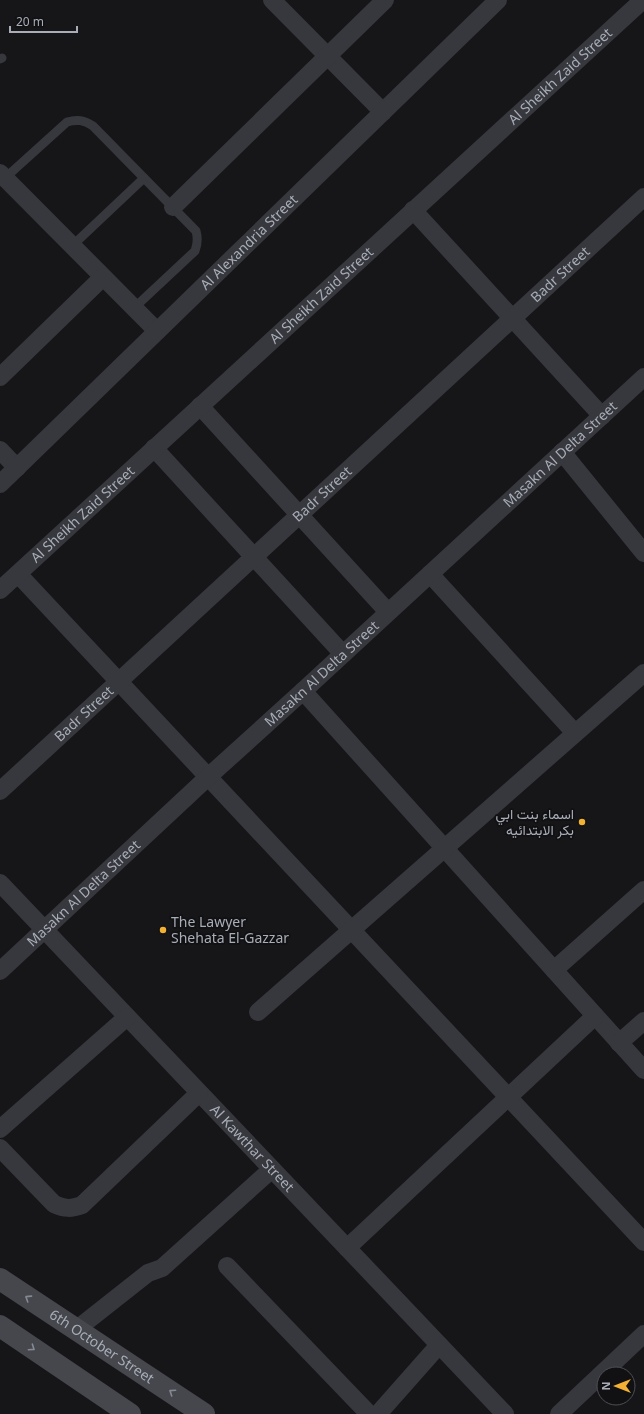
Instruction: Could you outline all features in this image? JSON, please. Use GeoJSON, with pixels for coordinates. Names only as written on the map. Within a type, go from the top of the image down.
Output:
{"type":"FeatureCollection","features":[{"type":"Feature","properties":{"kind":"street"},"geometry":{"type":"LineString","coordinates":[[272,0],[383,112]]}},
{"type":"Feature","properties":{"kind":"street"},"geometry":{"type":"LineString","coordinates":[[173,207],[385,0]]}},
{"type":"Feature","properties":{"kind":"street","name":"Al Alexandria Street"},"geometry":{"type":"LineString","coordinates":[[0,484],[498,0]]}},
{"type":"Feature","properties":{"kind":"street","name":"Al Sheikh Zaid Street"},"geometry":{"type":"LineString","coordinates":[[0,590],[643,0]]}},
{"type":"Feature","properties":{"kind":"street"},"geometry":{"type":"LineString","coordinates":[[2,176],[157,331]]}},
{"type":"Feature","properties":{"kind":"street","name":"Badr Street"},"geometry":{"type":"LineString","coordinates":[[0,791],[644,197]]}},
{"type":"Feature","properties":{"kind":"street"},"geometry":{"type":"LineString","coordinates":[[413,210],[602,416]]}},
{"type":"Feature","properties":{"kind":"street"},"geometry":{"type":"LineString","coordinates":[[0,377],[103,277]]}},
{"type":"Feature","properties":{"kind":"street","name":"Masakn Al Delta Street"},"geometry":{"type":"LineString","coordinates":[[0,971],[208,776],[303,691],[644,377]]}},
{"type":"Feature","properties":{"kind":"street"},"geometry":{"type":"LineString","coordinates":[[200,406],[388,612]]}},
{"type":"Feature","properties":{"kind":"street"},"geometry":{"type":"LineString","coordinates":[[154,448],[343,654]]}},
{"type":"Feature","properties":{"kind":"street"},"geometry":{"type":"LineString","coordinates":[[0,450],[17,468]]}},
{"type":"Feature","properties":{"kind":"street"},"geometry":{"type":"LineString","coordinates":[[562,452],[644,553]]}},
{"type":"Feature","properties":{"kind":"street"},"geometry":{"type":"LineString","coordinates":[[18,574],[644,1242]]}},
{"type":"Feature","properties":{"kind":"street"},"geometry":{"type":"LineString","coordinates":[[430,574],[575,733]]}},
{"type":"Feature","properties":{"kind":"street"},"geometry":{"type":"LineString","coordinates":[[258,1012],[644,673]]}},
{"type":"Feature","properties":{"kind":"street"},"geometry":{"type":"LineString","coordinates":[[303,691],[644,1070]]}},
{"type":"Feature","properties":{"kind":"street","name":"Al Kawthar Street"},"geometry":{"type":"LineString","coordinates":[[0,883],[505,1414]]}},
{"type":"Feature","properties":{"kind":"street"},"geometry":{"type":"LineString","coordinates":[[554,970],[644,890]]}},
{"type":"Feature","properties":{"kind":"street"},"geometry":{"type":"LineString","coordinates":[[347,1248],[595,1016]]}},
{"type":"Feature","properties":{"kind":"street"},"geometry":{"type":"LineString","coordinates":[[0,1129],[127,1017]]}},
{"type":"Feature","properties":{"kind":"street"},"geometry":{"type":"LineString","coordinates":[[619,1043],[644,1021]]}},
{"type":"Feature","properties":{"kind":"street"},"geometry":{"type":"LineString","coordinates":[[0,1148],[54,1204],[63,1208],[73,1208],[82,1205],[199,1093]]}},
{"type":"Feature","properties":{"kind":"street"},"geometry":{"type":"LineString","coordinates":[[76,1329],[148,1273],[162,1268],[272,1169]]}},
{"type":"Feature","properties":{"kind":"street"},"geometry":{"type":"LineString","coordinates":[[227,1266],[369,1414]]}},
{"type":"Feature","properties":{"kind":"street","name":"6th October Street"},"geometry":{"type":"LineString","coordinates":[[0,1279],[204,1414]]}},
{"type":"Feature","properties":{"kind":"street"},"geometry":{"type":"LineString","coordinates":[[0,1326],[130,1414]]}},
{"type":"Feature","properties":{"kind":"street"},"geometry":{"type":"LineString","coordinates":[[559,1414],[644,1334]]}},
{"type":"Feature","properties":{"kind":"street"},"geometry":{"type":"LineString","coordinates":[[378,1414],[439,1345]]}},
{"type":"Feature","properties":{"kind":"lane"},"geometry":{"type":"LineString","coordinates":[[2,176],[66,122],[76,120],[85,121],[94,126],[196,230],[198,238],[198,244],[195,251],[134,308]]}},
{"type":"Feature","properties":{"kind":"lane"},"geometry":{"type":"LineString","coordinates":[[72,246],[144,178]]}},
{"type":"Feature","properties":{"kind":"place","name":"اسماء بنت ابي بكر الابتدائيه"},"geometry":{"type":"Point","coordinates":[582,822]}},
{"type":"Feature","properties":{"kind":"place","name":"The Lawyer Shehata El-Gazzar"},"geometry":{"type":"Point","coordinates":[163,930]}}]}
